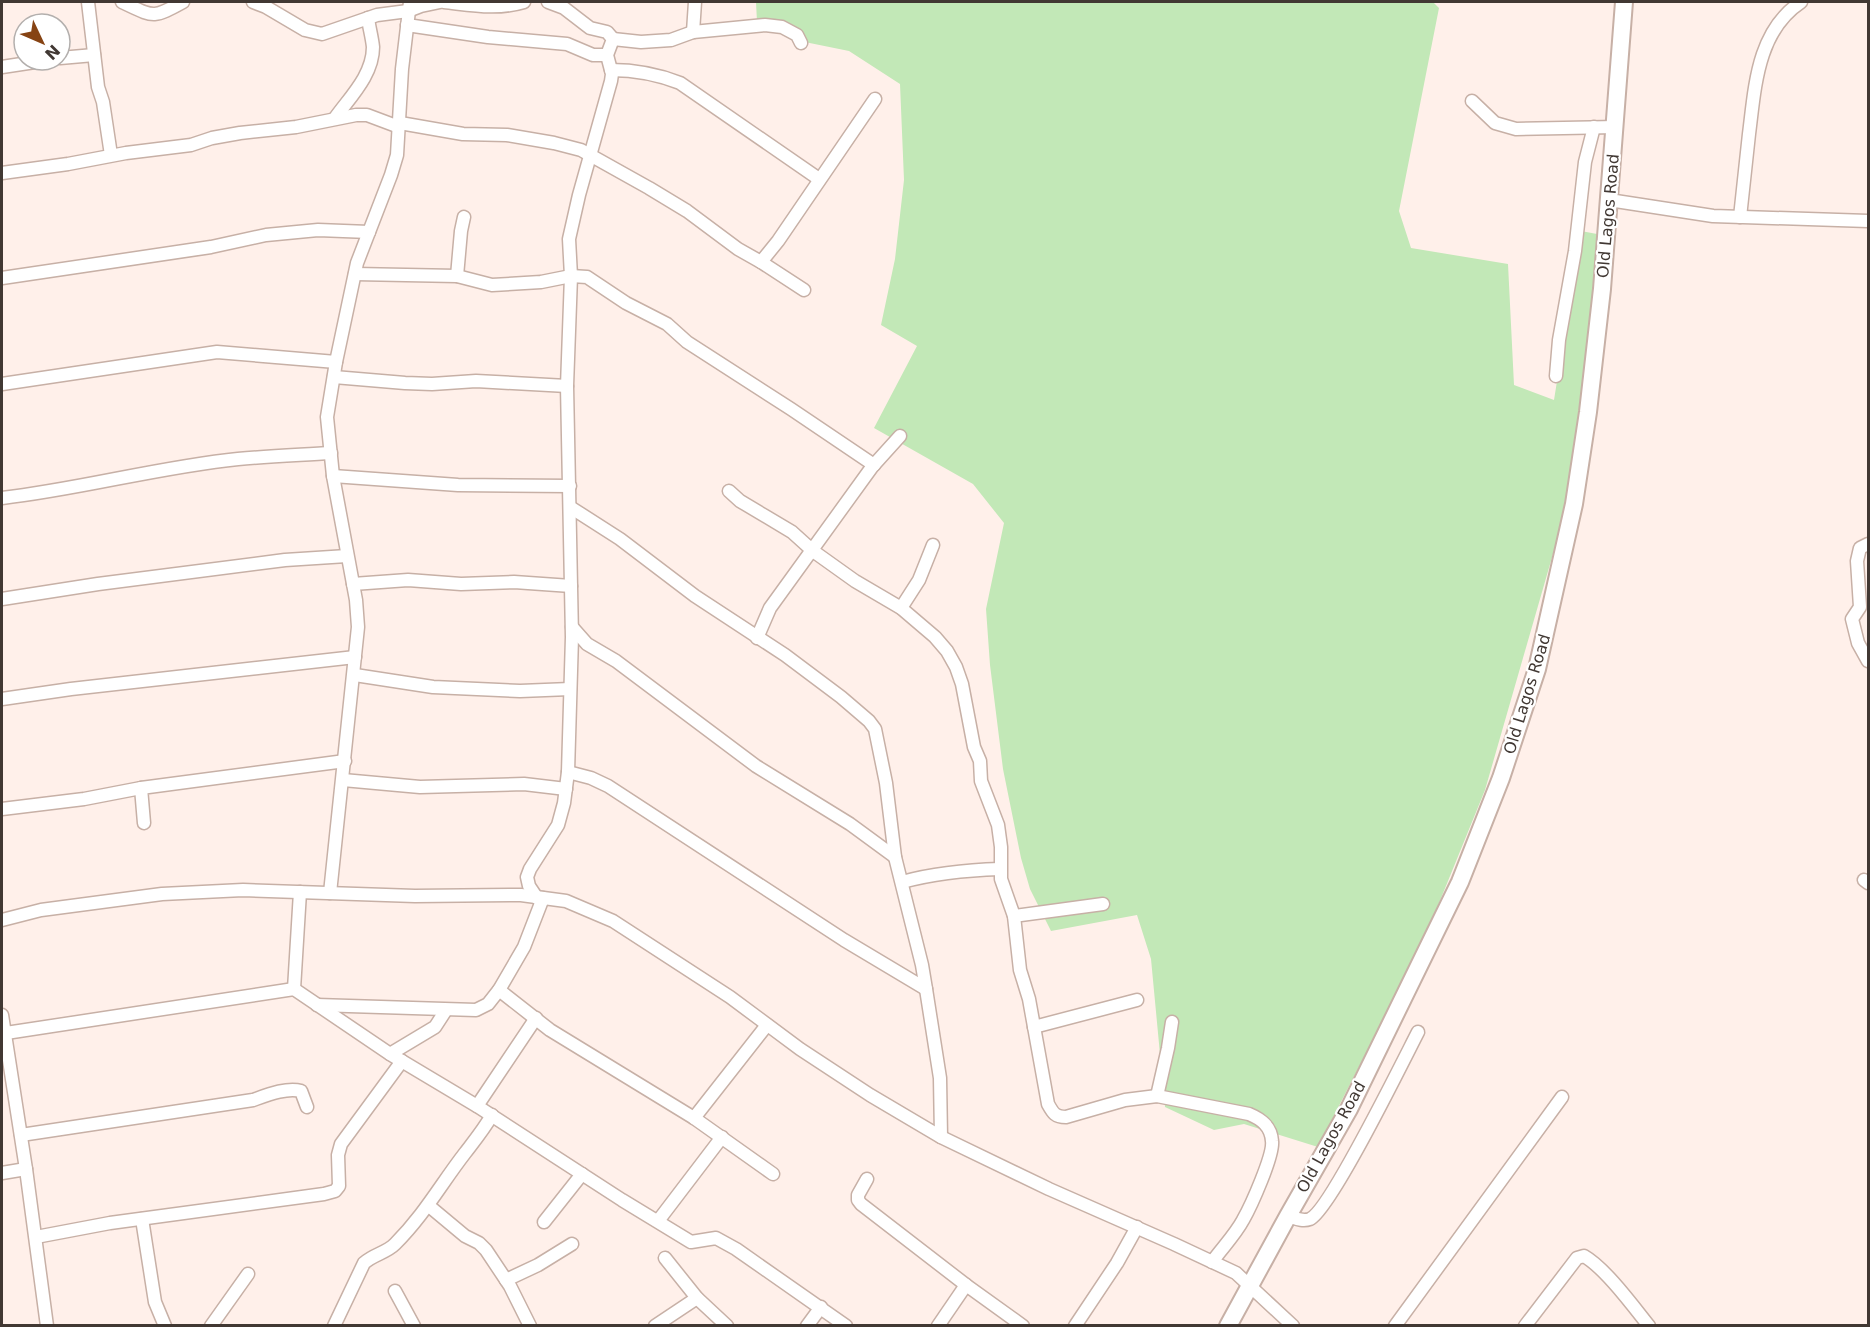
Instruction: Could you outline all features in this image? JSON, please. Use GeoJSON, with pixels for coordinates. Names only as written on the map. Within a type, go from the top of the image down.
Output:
{"type":"FeatureCollection","features":[{"type":"Feature","properties":{"kind":"main road","name":"Old Lagos Road"},"geometry":{"type":"LineString","coordinates":[[1228,1326],[1349,1108],[1460,882],[1502,778],[1534,679],[1559,580],[1574,504],[1596,348],[1616,127],[1624,2]]}},
{"type":"Feature","properties":{"kind":"street"},"geometry":{"type":"LineString","coordinates":[[88,2],[94,55],[111,155]]}},
{"type":"Feature","properties":{"kind":"street"},"geometry":{"type":"LineString","coordinates":[[122,2],[152,15],[161,14],[183,2]]}},
{"type":"Feature","properties":{"kind":"street"},"geometry":{"type":"LineString","coordinates":[[253,2],[275,7],[314,33],[322,34],[409,6],[442,2],[487,7],[508,6],[524,2]]}},
{"type":"Feature","properties":{"kind":"street"},"geometry":{"type":"LineString","coordinates":[[548,2],[564,8],[590,28],[607,32],[613,39],[641,42],[664,41],[693,32],[765,25],[782,27],[797,35],[801,43]]}},
{"type":"Feature","properties":{"kind":"street"},"geometry":{"type":"LineString","coordinates":[[693,32],[695,2]]}},
{"type":"Feature","properties":{"kind":"street"},"geometry":{"type":"LineString","coordinates":[[1740,217],[1756,76],[1767,41],[1782,17],[1801,2]]}},
{"type":"Feature","properties":{"kind":"street"},"geometry":{"type":"LineString","coordinates":[[330,893],[358,627],[353,584],[333,476],[327,417],[354,274],[397,155],[409,6]]}},
{"type":"Feature","properties":{"kind":"street"},"geometry":{"type":"LineString","coordinates":[[335,118],[369,68],[373,46],[368,18]]}},
{"type":"Feature","properties":{"kind":"street"},"geometry":{"type":"LineString","coordinates":[[407,25],[488,37],[567,44],[593,55],[607,55]]}},
{"type":"Feature","properties":{"kind":"street"},"geometry":{"type":"LineString","coordinates":[[540,898],[529,886],[527,877],[530,868],[558,825],[564,803],[568,772],[572,627],[567,386],[571,276],[569,239],[611,81],[607,55],[613,39]]}},
{"type":"Feature","properties":{"kind":"street"},"geometry":{"type":"LineString","coordinates":[[72,57],[94,55]]}},
{"type":"Feature","properties":{"kind":"street"},"geometry":{"type":"LineString","coordinates":[[611,70],[635,70],[660,75],[680,83],[819,180]]}},
{"type":"Feature","properties":{"kind":"street"},"geometry":{"type":"LineString","coordinates":[[761,262],[778,241],[875,99]]}},
{"type":"Feature","properties":{"kind":"street"},"geometry":{"type":"LineString","coordinates":[[1472,101],[1495,123],[1516,129],[1616,127]]}},
{"type":"Feature","properties":{"kind":"street"},"geometry":{"type":"LineString","coordinates":[[2,173],[68,164],[111,155],[191,145],[222,136],[296,127],[335,118],[367,115],[399,125],[463,134],[507,135],[554,142],[591,155],[659,193],[702,221],[738,249],[804,290]]}},
{"type":"Feature","properties":{"kind":"street"},"geometry":{"type":"LineString","coordinates":[[1556,376],[1559,340],[1575,251],[1585,162],[1594,127]]}},
{"type":"Feature","properties":{"kind":"street"},"geometry":{"type":"LineString","coordinates":[[1609,200],[1703,215],[1869,221]]}},
{"type":"Feature","properties":{"kind":"street"},"geometry":{"type":"LineString","coordinates":[[457,276],[464,217]]}},
{"type":"Feature","properties":{"kind":"street"},"geometry":{"type":"LineString","coordinates":[[2,278],[212,246],[266,235],[318,230],[369,232]]}},
{"type":"Feature","properties":{"kind":"street"},"geometry":{"type":"LineString","coordinates":[[354,274],[457,276],[492,285],[541,282],[571,276],[587,277],[626,303],[654,316],[687,342],[791,408],[874,465]]}},
{"type":"Feature","properties":{"kind":"street"},"geometry":{"type":"LineString","coordinates":[[2,384],[217,352],[336,362]]}},
{"type":"Feature","properties":{"kind":"street"},"geometry":{"type":"LineString","coordinates":[[334,377],[405,383],[476,381],[567,386]]}},
{"type":"Feature","properties":{"kind":"street"},"geometry":{"type":"LineString","coordinates":[[757,638],[770,609],[874,465],[900,435]]}},
{"type":"Feature","properties":{"kind":"street"},"geometry":{"type":"LineString","coordinates":[[2,498],[45,493],[238,459],[331,453]]}},
{"type":"Feature","properties":{"kind":"street"},"geometry":{"type":"LineString","coordinates":[[333,476],[458,485],[570,486]]}},
{"type":"Feature","properties":{"kind":"street"},"geometry":{"type":"LineString","coordinates":[[729,491],[740,501],[792,532],[855,581],[901,608],[935,637],[947,651],[956,667],[962,684],[974,747],[980,761],[981,781],[998,825],[1001,847],[1000,868],[1004,889],[1014,916],[1020,970],[1034,1027],[1048,1104],[1053,1113],[1058,1117],[1066,1117],[1125,1100],[1157,1096],[1249,1114],[1261,1119],[1268,1127],[1272,1141],[1270,1156],[1242,1222],[1212,1262]]}},
{"type":"Feature","properties":{"kind":"street"},"geometry":{"type":"LineString","coordinates":[[570,507],[620,539],[665,575],[757,638],[786,655],[869,721],[875,729],[886,783],[895,857],[926,989],[940,1078],[941,1137]]}},
{"type":"Feature","properties":{"kind":"street"},"geometry":{"type":"LineString","coordinates":[[1869,544],[1860,548],[1857,561],[1860,606],[1852,619],[1858,643],[1869,661]]}},
{"type":"Feature","properties":{"kind":"street"},"geometry":{"type":"LineString","coordinates":[[901,608],[920,579],[933,546]]}},
{"type":"Feature","properties":{"kind":"street"},"geometry":{"type":"LineString","coordinates":[[2,599],[285,560],[347,556]]}},
{"type":"Feature","properties":{"kind":"street"},"geometry":{"type":"LineString","coordinates":[[353,584],[408,580],[461,584],[514,582],[571,586]]}},
{"type":"Feature","properties":{"kind":"street"},"geometry":{"type":"LineString","coordinates":[[572,627],[587,644],[616,662],[756,766],[876,841],[895,857]]}},
{"type":"Feature","properties":{"kind":"street"},"geometry":{"type":"LineString","coordinates":[[571,648],[587,644]]}},
{"type":"Feature","properties":{"kind":"street"},"geometry":{"type":"LineString","coordinates":[[2,699],[355,657]]}},
{"type":"Feature","properties":{"kind":"street"},"geometry":{"type":"LineString","coordinates":[[354,675],[433,687],[520,691],[570,689]]}},
{"type":"Feature","properties":{"kind":"street"},"geometry":{"type":"LineString","coordinates":[[2,809],[345,761]]}},
{"type":"Feature","properties":{"kind":"street"},"geometry":{"type":"LineString","coordinates":[[568,772],[591,778],[628,798],[844,940],[926,989]]}},
{"type":"Feature","properties":{"kind":"street"},"geometry":{"type":"LineString","coordinates":[[343,780],[420,787],[524,784],[566,789]]}},
{"type":"Feature","properties":{"kind":"street"},"geometry":{"type":"LineString","coordinates":[[141,788],[144,823]]}},
{"type":"Feature","properties":{"kind":"street"},"geometry":{"type":"LineString","coordinates":[[876,841],[892,838]]}},
{"type":"Feature","properties":{"kind":"street"},"geometry":{"type":"LineString","coordinates":[[902,882],[926,875],[960,870],[1000,868]]}},
{"type":"Feature","properties":{"kind":"street"},"geometry":{"type":"LineString","coordinates":[[2,920],[41,910],[162,894],[243,890],[415,896],[521,895],[566,902],[613,921],[730,997],[870,1095],[941,1137],[1049,1189],[1236,1273],[1293,1326]]}},
{"type":"Feature","properties":{"kind":"street"},"geometry":{"type":"LineString","coordinates":[[294,989],[300,892]]}},
{"type":"Feature","properties":{"kind":"street"},"geometry":{"type":"LineString","coordinates":[[317,1005],[476,1010],[489,1004],[524,947],[540,898]]}},
{"type":"Feature","properties":{"kind":"street"},"geometry":{"type":"LineString","coordinates":[[1014,916],[1103,904]]}},
{"type":"Feature","properties":{"kind":"street"},"geometry":{"type":"LineString","coordinates":[[6,1033],[294,989],[390,1054],[492,1115],[691,1242],[716,1238],[821,1306],[846,1326]]}},
{"type":"Feature","properties":{"kind":"street"},"geometry":{"type":"LineString","coordinates":[[499,990],[550,1030],[694,1118],[773,1174]]}},
{"type":"Feature","properties":{"kind":"street"},"geometry":{"type":"LineString","coordinates":[[1034,1027],[1137,1000]]}},
{"type":"Feature","properties":{"kind":"street"},"geometry":{"type":"LineString","coordinates":[[390,1054],[435,1027],[446,1010]]}},
{"type":"Feature","properties":{"kind":"street"},"geometry":{"type":"LineString","coordinates":[[2,1014],[36,1237],[47,1326]]}},
{"type":"Feature","properties":{"kind":"street"},"geometry":{"type":"LineString","coordinates":[[477,1106],[536,1018]]}},
{"type":"Feature","properties":{"kind":"street"},"geometry":{"type":"LineString","coordinates":[[1157,1096],[1172,1022]]}},
{"type":"Feature","properties":{"kind":"street"},"geometry":{"type":"LineString","coordinates":[[694,1118],[768,1025]]}},
{"type":"Feature","properties":{"kind":"street"},"geometry":{"type":"LineString","coordinates":[[1288,1215],[1308,1220],[1317,1214],[1342,1176],[1418,1032]]}},
{"type":"Feature","properties":{"kind":"street"},"geometry":{"type":"LineString","coordinates":[[36,1237],[142,1218],[335,1191],[339,1186],[338,1155],[341,1144],[402,1061]]}},
{"type":"Feature","properties":{"kind":"street"},"geometry":{"type":"LineString","coordinates":[[21,1135],[253,1100],[270,1093],[297,1090],[301,1091],[306,1107]]}},
{"type":"Feature","properties":{"kind":"street"},"geometry":{"type":"LineString","coordinates":[[1395,1326],[1562,1097]]}},
{"type":"Feature","properties":{"kind":"street"},"geometry":{"type":"LineString","coordinates":[[334,1326],[364,1263],[393,1246],[429,1206],[466,1152],[478,1139],[492,1115]]}},
{"type":"Feature","properties":{"kind":"street"},"geometry":{"type":"LineString","coordinates":[[658,1221],[722,1137]]}},
{"type":"Feature","properties":{"kind":"street"},"geometry":{"type":"LineString","coordinates":[[2,1173],[26,1169]]}},
{"type":"Feature","properties":{"kind":"street"},"geometry":{"type":"LineString","coordinates":[[544,1222],[582,1174]]}},
{"type":"Feature","properties":{"kind":"street"},"geometry":{"type":"LineString","coordinates":[[867,1179],[858,1195],[858,1200],[966,1285],[1023,1326]]}},
{"type":"Feature","properties":{"kind":"street"},"geometry":{"type":"LineString","coordinates":[[429,1206],[486,1250],[506,1280],[530,1326]]}},
{"type":"Feature","properties":{"kind":"street"},"geometry":{"type":"LineString","coordinates":[[142,1218],[155,1302],[165,1326]]}},
{"type":"Feature","properties":{"kind":"street"},"geometry":{"type":"LineString","coordinates":[[1076,1326],[1117,1263],[1137,1227]]}},
{"type":"Feature","properties":{"kind":"street"},"geometry":{"type":"LineString","coordinates":[[506,1280],[532,1268],[572,1244]]}},
{"type":"Feature","properties":{"kind":"street"},"geometry":{"type":"LineString","coordinates":[[1525,1326],[1576,1258],[1584,1256],[1592,1260],[1649,1326]]}},
{"type":"Feature","properties":{"kind":"street"},"geometry":{"type":"LineString","coordinates":[[665,1258],[697,1298],[727,1326]]}},
{"type":"Feature","properties":{"kind":"street"},"geometry":{"type":"LineString","coordinates":[[211,1326],[248,1274]]}},
{"type":"Feature","properties":{"kind":"street"},"geometry":{"type":"LineString","coordinates":[[938,1326],[966,1285]]}},
{"type":"Feature","properties":{"kind":"street"},"geometry":{"type":"LineString","coordinates":[[395,1291],[414,1326]]}},
{"type":"Feature","properties":{"kind":"street"},"geometry":{"type":"LineString","coordinates":[[655,1326],[697,1298]]}},
{"type":"Feature","properties":{"kind":"street"},"geometry":{"type":"LineString","coordinates":[[807,1326],[821,1306]]}},
{"type":"Feature","properties":{"kind":"green space"},"geometry":{"type":"Polygon","coordinates":[[[756,2],[1433,2],[1439,8],[1399,211],[1411,248],[1508,264],[1514,385],[1554,400],[1581,231],[1597,234],[1584,412],[1559,533],[1485,790],[1426,935],[1318,1147],[1244,1124],[1214,1130],[1165,1107],[1151,959],[1137,915],[1051,931],[1030,889],[1021,858],[1003,769],[990,665],[986,609],[1004,523],[973,484],[874,428],[917,346],[881,325],[895,259],[904,180],[900,84],[849,51],[790,39],[757,22],[756,2]]]}}]}
